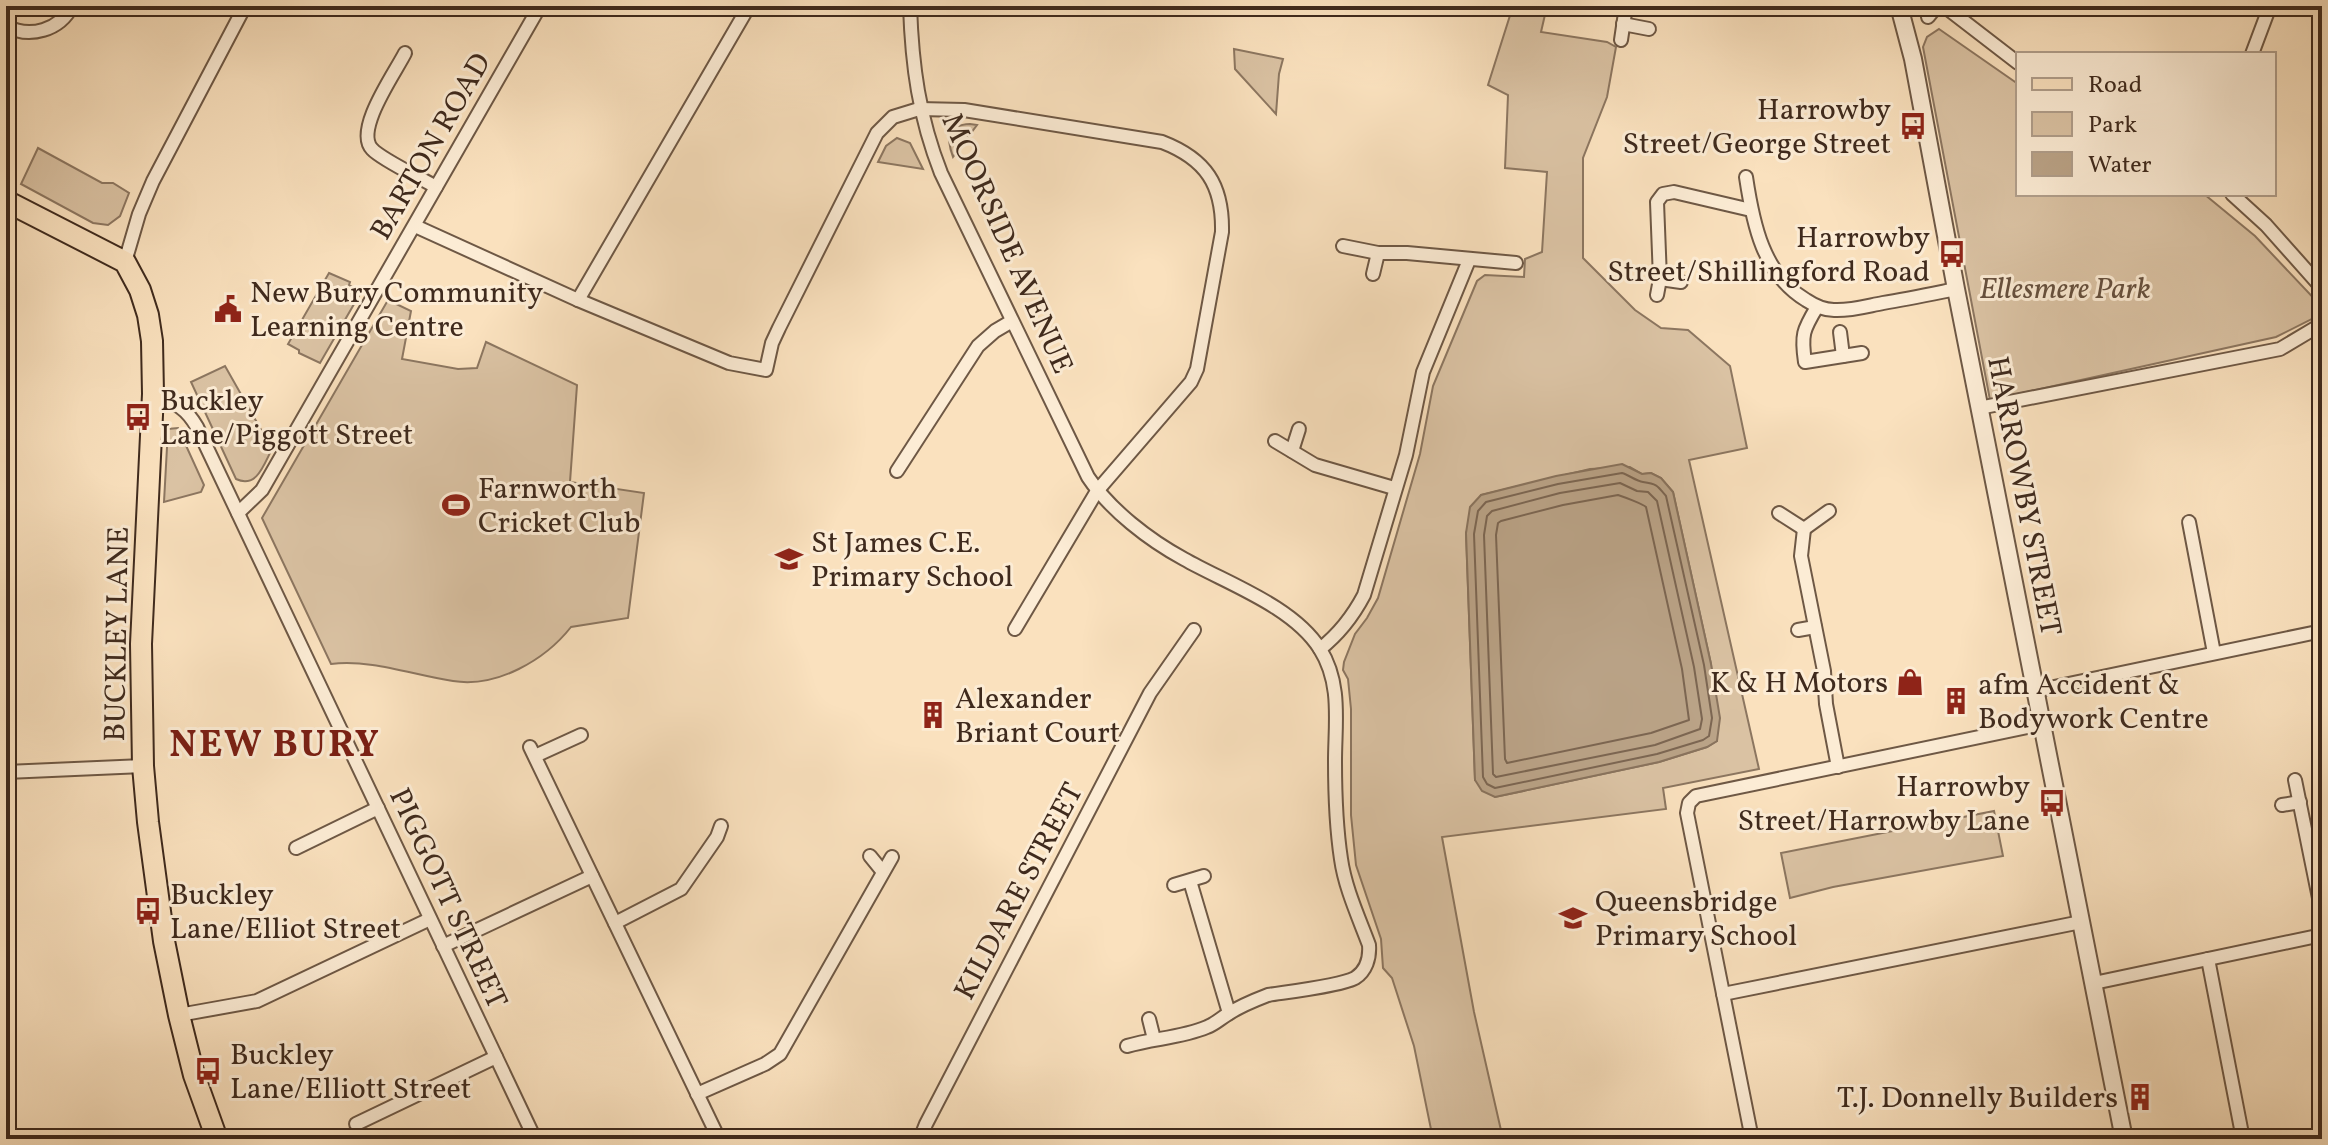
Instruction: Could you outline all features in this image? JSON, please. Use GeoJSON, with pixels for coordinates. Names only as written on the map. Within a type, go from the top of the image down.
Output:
{"type":"FeatureCollection","features":[{"type":"Feature","properties":{"kind":"main road"},"geometry":{"type":"LineString","coordinates":[[6,201],[125,262]]}},
{"type":"Feature","properties":{"kind":"main road","name":"BUCKLEY LANE"},"geometry":{"type":"LineString","coordinates":[[125,262],[140,290],[152,341],[149,511],[143,570],[141,644],[143,766],[148,822],[164,941],[179,1015],[194,1075],[217,1139]]}},
{"type":"Feature","properties":{"kind":"street"},"geometry":{"type":"LineString","coordinates":[[6,26],[28,32],[41,31],[56,25],[68,15],[72,6]]}},
{"type":"Feature","properties":{"kind":"street"},"geometry":{"type":"LineString","coordinates":[[125,262],[139,214],[153,181],[245,6]]}},
{"type":"Feature","properties":{"kind":"street","name":"BARTON ROAD"},"geometry":{"type":"LineString","coordinates":[[238,513],[262,490],[540,6]]}},
{"type":"Feature","properties":{"kind":"street"},"geometry":{"type":"LineString","coordinates":[[578,300],[749,6]]}},
{"type":"Feature","properties":{"kind":"street","name":"MOORSIDE AVENUE"},"geometry":{"type":"LineString","coordinates":[[910,6],[919,109],[929,144],[1079,461],[1097,491],[1158,543],[1282,614],[1307,633],[1320,649]]}},
{"type":"Feature","properties":{"kind":"street"},"geometry":{"type":"LineString","coordinates":[[1621,40],[1626,6]]}},
{"type":"Feature","properties":{"kind":"street","name":"HARROWBY STREET"},"geometry":{"type":"LineString","coordinates":[[1899,6],[1913,59],[2124,1139]]}},
{"type":"Feature","properties":{"kind":"street"},"geometry":{"type":"LineString","coordinates":[[1928,17],[1937,6]]}},
{"type":"Feature","properties":{"kind":"street"},"geometry":{"type":"LineString","coordinates":[[1944,6],[2016,61]]}},
{"type":"Feature","properties":{"kind":"street"},"geometry":{"type":"LineString","coordinates":[[2253,52],[2270,6]]}},
{"type":"Feature","properties":{"kind":"street"},"geometry":{"type":"LineString","coordinates":[[1623,24],[1649,29]]}},
{"type":"Feature","properties":{"kind":"street"},"geometry":{"type":"LineString","coordinates":[[405,53],[369,120],[367,142],[375,152],[436,187]]}},
{"type":"Feature","properties":{"kind":"street"},"geometry":{"type":"LineString","coordinates":[[415,226],[578,300],[729,363],[766,370],[779,328],[877,133],[893,117],[919,109],[964,110],[1162,142],[1193,157],[1214,183],[1220,198],[1222,232],[1197,369],[1191,382],[1097,491],[1015,629]]}},
{"type":"Feature","properties":{"kind":"street"},"geometry":{"type":"LineString","coordinates":[[1746,177],[1759,238],[1779,278],[1792,292],[1817,307],[1831,311],[1849,310],[1956,289]]}},
{"type":"Feature","properties":{"kind":"street"},"geometry":{"type":"LineString","coordinates":[[1657,295],[1660,279],[1657,202],[1663,194],[1674,192],[1751,210]]}},
{"type":"Feature","properties":{"kind":"street"},"geometry":{"type":"LineString","coordinates":[[2234,196],[2266,225],[2322,288]]}},
{"type":"Feature","properties":{"kind":"street"},"geometry":{"type":"LineString","coordinates":[[1343,246],[1378,253],[1516,263]]}},
{"type":"Feature","properties":{"kind":"street"},"geometry":{"type":"LineString","coordinates":[[1373,274],[1378,253]]}},
{"type":"Feature","properties":{"kind":"street"},"geometry":{"type":"LineString","coordinates":[[1127,1046],[1183,1036],[1268,995],[1348,980],[1362,971],[1370,954],[1341,862],[1335,795],[1337,705],[1329,670],[1320,649],[1334,638],[1364,595],[1409,441],[1423,372],[1469,260]]}},
{"type":"Feature","properties":{"kind":"street"},"geometry":{"type":"LineString","coordinates":[[1660,279],[1681,282]]}},
{"type":"Feature","properties":{"kind":"street"},"geometry":{"type":"LineString","coordinates":[[1817,307],[1804,328],[1805,362],[1862,353]]}},
{"type":"Feature","properties":{"kind":"street"},"geometry":{"type":"LineString","coordinates":[[897,471],[978,346],[1012,321]]}},
{"type":"Feature","properties":{"kind":"street"},"geometry":{"type":"LineString","coordinates":[[1979,408],[2280,349],[2322,324]]}},
{"type":"Feature","properties":{"kind":"street"},"geometry":{"type":"LineString","coordinates":[[1840,332],[1843,356]]}},
{"type":"Feature","properties":{"kind":"street","name":"PIGGOTT STREET"},"geometry":{"type":"LineString","coordinates":[[153,394],[177,404],[189,414],[535,1139]]}},
{"type":"Feature","properties":{"kind":"street"},"geometry":{"type":"LineString","coordinates":[[1292,451],[1299,429]]}},
{"type":"Feature","properties":{"kind":"street"},"geometry":{"type":"LineString","coordinates":[[1275,441],[1315,465],[1394,488]]}},
{"type":"Feature","properties":{"kind":"street"},"geometry":{"type":"LineString","coordinates":[[1829,511],[1804,529],[1801,556],[1824,671],[1826,704],[1838,767]]}},
{"type":"Feature","properties":{"kind":"street"},"geometry":{"type":"LineString","coordinates":[[1779,513],[1804,529]]}},
{"type":"Feature","properties":{"kind":"street"},"geometry":{"type":"LineString","coordinates":[[2189,522],[2214,653]]}},
{"type":"Feature","properties":{"kind":"street"},"geometry":{"type":"LineString","coordinates":[[1798,630],[1815,627]]}},
{"type":"Feature","properties":{"kind":"street","name":"KILDARE STREET"},"geometry":{"type":"LineString","coordinates":[[920,1139],[1150,693],[1194,630]]}},
{"type":"Feature","properties":{"kind":"street"},"geometry":{"type":"LineString","coordinates":[[2035,691],[2322,631]]}},
{"type":"Feature","properties":{"kind":"street"},"geometry":{"type":"LineString","coordinates":[[1752,1139],[1687,813],[1689,803],[1696,796],[2042,724]]}},
{"type":"Feature","properties":{"kind":"street"},"geometry":{"type":"LineString","coordinates":[[581,735],[533,751],[719,1139]]}},
{"type":"Feature","properties":{"kind":"street"},"geometry":{"type":"LineString","coordinates":[[6,772],[143,766]]}},
{"type":"Feature","properties":{"kind":"street"},"geometry":{"type":"LineString","coordinates":[[2295,780],[2322,913]]}},
{"type":"Feature","properties":{"kind":"street"},"geometry":{"type":"LineString","coordinates":[[2282,805],[2300,802]]}},
{"type":"Feature","properties":{"kind":"street"},"geometry":{"type":"LineString","coordinates":[[296,848],[378,808]]}},
{"type":"Feature","properties":{"kind":"street"},"geometry":{"type":"LineString","coordinates":[[615,923],[681,889],[717,837],[721,826]]}},
{"type":"Feature","properties":{"kind":"street"},"geometry":{"type":"LineString","coordinates":[[870,856],[883,872]]}},
{"type":"Feature","properties":{"kind":"street"},"geometry":{"type":"LineString","coordinates":[[697,1094],[765,1064],[780,1054],[892,857]]}},
{"type":"Feature","properties":{"kind":"street"},"geometry":{"type":"LineString","coordinates":[[443,946],[592,876]]}},
{"type":"Feature","properties":{"kind":"street"},"geometry":{"type":"LineString","coordinates":[[1174,885],[1204,876]]}},
{"type":"Feature","properties":{"kind":"street"},"geometry":{"type":"LineString","coordinates":[[1190,881],[1229,1013]]}},
{"type":"Feature","properties":{"kind":"street"},"geometry":{"type":"LineString","coordinates":[[179,1015],[257,1001],[430,919]]}},
{"type":"Feature","properties":{"kind":"street"},"geometry":{"type":"LineString","coordinates":[[1723,994],[2081,922]]}},
{"type":"Feature","properties":{"kind":"street"},"geometry":{"type":"LineString","coordinates":[[2094,983],[2322,935]]}},
{"type":"Feature","properties":{"kind":"street"},"geometry":{"type":"LineString","coordinates":[[2208,959],[2243,1139]]}},
{"type":"Feature","properties":{"kind":"street"},"geometry":{"type":"LineString","coordinates":[[1149,1019],[1154,1039]]}},
{"type":"Feature","properties":{"kind":"street"},"geometry":{"type":"LineString","coordinates":[[356,1124],[496,1057]]}},
{"type":"Feature","properties":{"kind":"green space"},"geometry":{"type":"Polygon","coordinates":[[[1513,6],[1547,6],[1541,32],[1607,42],[1616,47],[1607,97],[1583,158],[1583,258],[1635,310],[1661,328],[1688,330],[1730,366],[1747,448],[1689,460],[1759,769],[1663,788],[1666,809],[1442,837],[1474,1012],[1503,1139],[1433,1139],[1414,1046],[1392,978],[1383,968],[1381,939],[1356,865],[1351,815],[1351,709],[1348,679],[1343,670],[1355,634],[1378,598],[1420,454],[1433,386],[1477,281],[1485,275],[1524,277],[1525,259],[1542,252],[1547,172],[1505,168],[1508,95],[1488,85],[1513,6]],[[1630,467],[1590,469],[1481,495],[1466,533],[1475,780],[1495,797],[1659,762],[1717,741],[1711,664],[1673,492],[1661,478],[1651,473],[1642,474],[1630,467]]]}},
{"type":"Feature","properties":{"kind":"green space","name":"Ellesmere Park"},"geometry":{"type":"Polygon","coordinates":[[[1939,29],[2016,83],[2016,196],[2206,196],[2255,236],[2322,307],[2322,314],[2276,337],[1990,400],[1923,47],[1927,37],[1939,29]]]}},
{"type":"Feature","properties":{"kind":"green space"},"geometry":{"type":"Polygon","coordinates":[[[1234,49],[1283,59],[1276,114],[1235,69],[1234,49]]]}},
{"type":"Feature","properties":{"kind":"green space"},"geometry":{"type":"Polygon","coordinates":[[[977,125],[953,157],[950,134],[957,127],[977,125]]]}},
{"type":"Feature","properties":{"kind":"green space"},"geometry":{"type":"Polygon","coordinates":[[[897,138],[910,143],[923,169],[878,162],[886,146],[897,138]]]}},
{"type":"Feature","properties":{"kind":"green space"},"geometry":{"type":"Polygon","coordinates":[[[38,148],[102,183],[113,183],[129,193],[120,216],[108,225],[93,223],[21,184],[38,148]]]}},
{"type":"Feature","properties":{"kind":"green space"},"geometry":{"type":"Polygon","coordinates":[[[329,273],[350,282],[349,285],[361,292],[320,363],[288,344],[329,273]]]}},
{"type":"Feature","properties":{"kind":"green space","name":"Farnworth Cricket Club"},"geometry":{"type":"Polygon","coordinates":[[[388,300],[411,311],[402,359],[458,369],[477,368],[486,342],[577,385],[570,482],[644,493],[628,618],[571,627],[534,660],[503,676],[486,680],[453,681],[377,666],[331,664],[262,518],[388,300]]]}},
{"type":"Feature","properties":{"kind":"green space"},"geometry":{"type":"Polygon","coordinates":[[[225,366],[272,449],[263,468],[249,481],[236,479],[191,382],[225,366]]]}},
{"type":"Feature","properties":{"kind":"green space"},"geometry":{"type":"Polygon","coordinates":[[[178,428],[204,485],[201,492],[164,502],[168,429],[178,428]]]}},
{"type":"Feature","properties":{"kind":"green space"},"geometry":{"type":"Polygon","coordinates":[[[1994,811],[2003,856],[1833,887],[1790,898],[1781,853],[1994,811]]]}},
{"type":"Feature","properties":{"kind":"water"},"geometry":{"type":"Polygon","coordinates":[[[1622,464],[1642,474],[1651,473],[1661,478],[1673,492],[1711,664],[1720,718],[1717,741],[1659,762],[1495,797],[1482,791],[1475,780],[1466,533],[1470,507],[1481,495],[1556,476],[1622,464]]]}},
{"type":"Feature","properties":{"kind":"place","name":"Harrowby Street/George Street"},"geometry":{"type":"Point","coordinates":[1913,126]}},
{"type":"Feature","properties":{"kind":"place","name":"Harrowby Street/Shillingford Road"},"geometry":{"type":"Point","coordinates":[1952,254]}},
{"type":"Feature","properties":{"kind":"place","name":"New Bury Community Learning Centre"},"geometry":{"type":"Point","coordinates":[228,309]}},
{"type":"Feature","properties":{"kind":"place","name":"Buckley Lane/Piggott Street"},"geometry":{"type":"Point","coordinates":[138,417]}},
{"type":"Feature","properties":{"kind":"place","name":"Farnworth Cricket Club"},"geometry":{"type":"Point","coordinates":[456,505]}},
{"type":"Feature","properties":{"kind":"place","name":"St James C.E. Primary School"},"geometry":{"type":"Point","coordinates":[789,559]}},
{"type":"Feature","properties":{"kind":"place","name":"K & H Motors"},"geometry":{"type":"Point","coordinates":[1910,682]}},
{"type":"Feature","properties":{"kind":"place","name":"afm Accident & Bodywork Centre"},"geometry":{"type":"Point","coordinates":[1956,701]}},
{"type":"Feature","properties":{"kind":"place","name":"Alexander Briant Court"},"geometry":{"type":"Point","coordinates":[933,715]}},
{"type":"Feature","properties":{"kind":"place","name":"Harrowby Street/Harrowby Lane"},"geometry":{"type":"Point","coordinates":[2052,803]}},
{"type":"Feature","properties":{"kind":"place","name":"Buckley Lane/Elliot Street"},"geometry":{"type":"Point","coordinates":[148,911]}},
{"type":"Feature","properties":{"kind":"place","name":"Queensbridge Primary School"},"geometry":{"type":"Point","coordinates":[1573,918]}},
{"type":"Feature","properties":{"kind":"place","name":"Buckley Lane/Elliott Street"},"geometry":{"type":"Point","coordinates":[208,1071]}},
{"type":"Feature","properties":{"kind":"place","name":"T.J. Donnelly Builders"},"geometry":{"type":"Point","coordinates":[2140,1097]}},
{"type":"Feature","properties":{"kind":"district","name":"NEW BURY"},"geometry":{"type":"Point","coordinates":[275,743]}}]}
